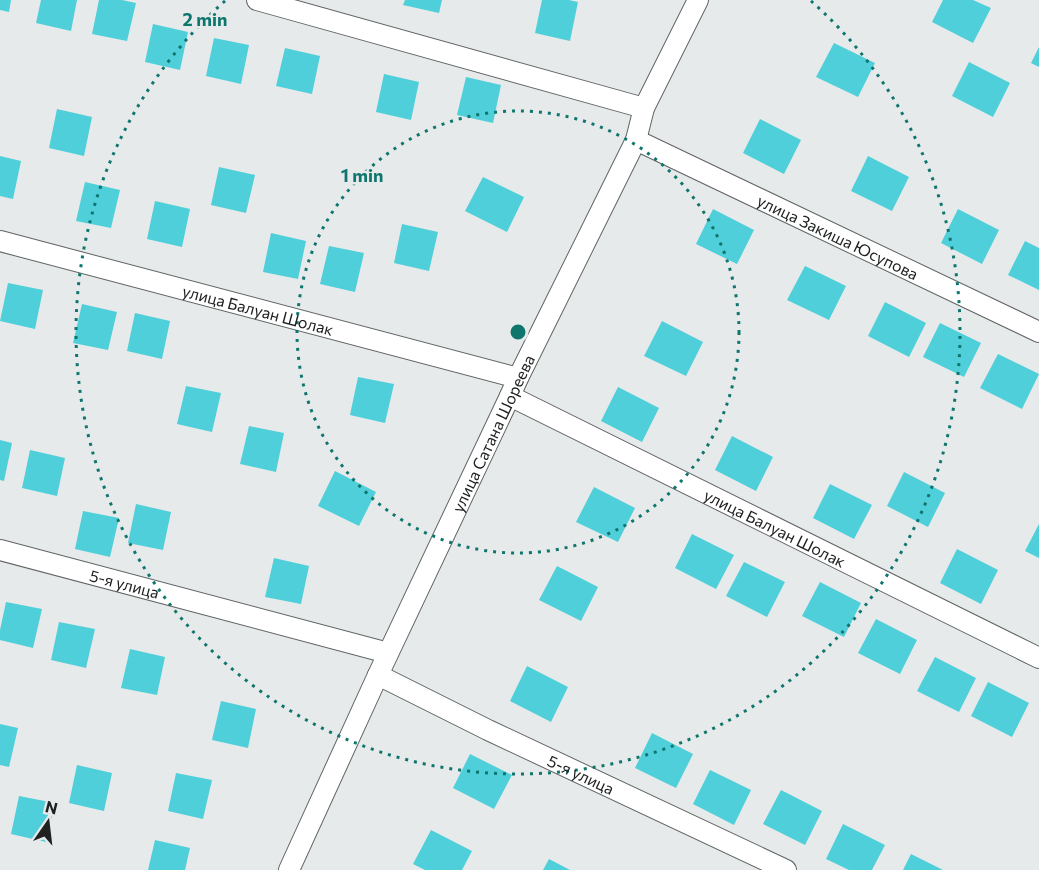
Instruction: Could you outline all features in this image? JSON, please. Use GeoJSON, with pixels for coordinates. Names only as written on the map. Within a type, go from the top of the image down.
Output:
{"type":"FeatureCollection","features":[{"type":"Feature","properties":{"kind":"street"},"geometry":{"type":"LineString","coordinates":[[257,0],[644,108]]}},
{"type":"Feature","properties":{"kind":"street","name":"улица Сатана Шореева"},"geometry":{"type":"LineString","coordinates":[[290,870],[388,653],[518,378],[636,140],[644,108],[698,0]]}},
{"type":"Feature","properties":{"kind":"street","name":"улица Закиша Юсупова"},"geometry":{"type":"LineString","coordinates":[[636,140],[1039,332]]}},
{"type":"Feature","properties":{"kind":"street","name":"улица Балуан Шолак"},"geometry":{"type":"LineString","coordinates":[[0,241],[518,378]]}},
{"type":"Feature","properties":{"kind":"street","name":"улица Балуан Шолак"},"geometry":{"type":"LineString","coordinates":[[510,396],[1039,658]]}},
{"type":"Feature","properties":{"kind":"street","name":"5-я улица"},"geometry":{"type":"LineString","coordinates":[[0,550],[388,653]]}},
{"type":"Feature","properties":{"kind":"street","name":"5-я улица"},"geometry":{"type":"LineString","coordinates":[[378,675],[488,730],[786,870]]}},
{"type":"Feature","properties":{"kind":"building"},"geometry":{"type":"Polygon","coordinates":[[[0,0],[11,0],[9,12],[0,10],[0,0]]]}},
{"type":"Feature","properties":{"kind":"building"},"geometry":{"type":"Polygon","coordinates":[[[41,0],[77,0],[71,31],[36,23],[41,0]]]}},
{"type":"Feature","properties":{"kind":"building"},"geometry":{"type":"Polygon","coordinates":[[[99,0],[122,0],[136,3],[127,41],[92,34],[99,0]]]}},
{"type":"Feature","properties":{"kind":"building"},"geometry":{"type":"Polygon","coordinates":[[[405,0],[442,0],[439,13],[403,5],[405,0]]]}},
{"type":"Feature","properties":{"kind":"building"},"geometry":{"type":"Polygon","coordinates":[[[542,0],[578,2],[570,41],[535,33],[542,0]]]}},
{"type":"Feature","properties":{"kind":"building"},"geometry":{"type":"Polygon","coordinates":[[[943,0],[973,0],[991,8],[973,43],[932,22],[943,0]]]}},
{"type":"Feature","properties":{"kind":"building"},"geometry":{"type":"Polygon","coordinates":[[[153,24],[188,32],[180,70],[145,62],[153,24]]]}},
{"type":"Feature","properties":{"kind":"building"},"geometry":{"type":"Polygon","coordinates":[[[214,38],[249,45],[241,84],[206,76],[214,38]]]}},
{"type":"Feature","properties":{"kind":"building"},"geometry":{"type":"Polygon","coordinates":[[[834,43],[875,63],[858,97],[816,77],[834,43]]]}},
{"type":"Feature","properties":{"kind":"building"},"geometry":{"type":"Polygon","coordinates":[[[1039,47],[1039,67],[1031,63],[1039,47]]]}},
{"type":"Feature","properties":{"kind":"building"},"geometry":{"type":"Polygon","coordinates":[[[285,48],[320,56],[312,94],[276,86],[285,48]]]}},
{"type":"Feature","properties":{"kind":"building"},"geometry":{"type":"Polygon","coordinates":[[[969,62],[1010,83],[993,117],[952,96],[969,62]]]}},
{"type":"Feature","properties":{"kind":"building"},"geometry":{"type":"Polygon","coordinates":[[[384,74],[419,82],[411,120],[376,112],[384,74]]]}},
{"type":"Feature","properties":{"kind":"building"},"geometry":{"type":"Polygon","coordinates":[[[466,77],[501,85],[493,123],[457,115],[466,77]]]}},
{"type":"Feature","properties":{"kind":"building"},"geometry":{"type":"Polygon","coordinates":[[[57,109],[92,117],[84,156],[49,148],[57,109]]]}},
{"type":"Feature","properties":{"kind":"building"},"geometry":{"type":"Polygon","coordinates":[[[760,119],[801,140],[784,174],[743,153],[760,119]]]}},
{"type":"Feature","properties":{"kind":"building"},"geometry":{"type":"Polygon","coordinates":[[[0,156],[21,161],[13,199],[0,196],[0,156]]]}},
{"type":"Feature","properties":{"kind":"building"},"geometry":{"type":"Polygon","coordinates":[[[868,156],[909,177],[892,211],[851,191],[868,156]]]}},
{"type":"Feature","properties":{"kind":"building"},"geometry":{"type":"Polygon","coordinates":[[[219,167],[255,175],[246,213],[211,205],[219,167]]]}},
{"type":"Feature","properties":{"kind":"building"},"geometry":{"type":"Polygon","coordinates":[[[483,177],[524,197],[507,232],[465,211],[483,177]]]}},
{"type":"Feature","properties":{"kind":"building"},"geometry":{"type":"Polygon","coordinates":[[[85,182],[120,190],[111,228],[76,221],[85,182]]]}},
{"type":"Feature","properties":{"kind":"building"},"geometry":{"type":"Polygon","coordinates":[[[155,201],[190,209],[182,247],[147,239],[155,201]]]}},
{"type":"Feature","properties":{"kind":"building"},"geometry":{"type":"Polygon","coordinates":[[[713,209],[754,230],[737,264],[696,244],[713,209]]]}},
{"type":"Feature","properties":{"kind":"building"},"geometry":{"type":"Polygon","coordinates":[[[958,209],[999,230],[982,264],[941,243],[958,209]]]}},
{"type":"Feature","properties":{"kind":"building"},"geometry":{"type":"Polygon","coordinates":[[[402,224],[438,232],[429,271],[394,263],[402,224]]]}},
{"type":"Feature","properties":{"kind":"building"},"geometry":{"type":"Polygon","coordinates":[[[271,233],[306,241],[298,279],[263,272],[271,233]]]}},
{"type":"Feature","properties":{"kind":"building"},"geometry":{"type":"Polygon","coordinates":[[[1025,241],[1039,248],[1039,290],[1008,275],[1025,241]]]}},
{"type":"Feature","properties":{"kind":"building"},"geometry":{"type":"Polygon","coordinates":[[[329,246],[364,253],[355,292],[320,284],[329,246]]]}},
{"type":"Feature","properties":{"kind":"building"},"geometry":{"type":"Polygon","coordinates":[[[805,266],[846,286],[829,320],[787,300],[805,266]]]}},
{"type":"Feature","properties":{"kind":"building"},"geometry":{"type":"Polygon","coordinates":[[[8,283],[43,290],[35,329],[0,321],[8,283]]]}},
{"type":"Feature","properties":{"kind":"building"},"geometry":{"type":"Polygon","coordinates":[[[885,302],[926,323],[909,357],[868,336],[885,302]]]}},
{"type":"Feature","properties":{"kind":"building"},"geometry":{"type":"Polygon","coordinates":[[[82,304],[117,312],[108,350],[73,343],[82,304]]]}},
{"type":"Feature","properties":{"kind":"building"},"geometry":{"type":"Polygon","coordinates":[[[135,313],[170,321],[162,359],[127,351],[135,313]]]}},
{"type":"Feature","properties":{"kind":"building"},"geometry":{"type":"Polygon","coordinates":[[[662,321],[703,342],[686,376],[644,356],[662,321]]]}},
{"type":"Feature","properties":{"kind":"building"},"geometry":{"type":"Polygon","coordinates":[[[940,323],[981,343],[964,377],[923,357],[940,323]]]}},
{"type":"Feature","properties":{"kind":"building"},"geometry":{"type":"Polygon","coordinates":[[[998,354],[1039,374],[1022,409],[980,388],[998,354]]]}},
{"type":"Feature","properties":{"kind":"building"},"geometry":{"type":"Polygon","coordinates":[[[358,377],[394,384],[385,423],[350,415],[358,377]]]}},
{"type":"Feature","properties":{"kind":"building"},"geometry":{"type":"Polygon","coordinates":[[[186,386],[221,393],[212,432],[177,424],[186,386]]]}},
{"type":"Feature","properties":{"kind":"building"},"geometry":{"type":"Polygon","coordinates":[[[618,387],[659,408],[642,442],[601,421],[618,387]]]}},
{"type":"Feature","properties":{"kind":"building"},"geometry":{"type":"Polygon","coordinates":[[[249,426],[284,433],[276,472],[240,464],[249,426]]]}},
{"type":"Feature","properties":{"kind":"building"},"geometry":{"type":"Polygon","coordinates":[[[732,436],[773,457],[756,491],[715,470],[732,436]]]}},
{"type":"Feature","properties":{"kind":"building"},"geometry":{"type":"Polygon","coordinates":[[[0,440],[12,443],[4,481],[0,480],[0,440]]]}},
{"type":"Feature","properties":{"kind":"building"},"geometry":{"type":"Polygon","coordinates":[[[30,450],[65,458],[57,496],[22,488],[30,450]]]}},
{"type":"Feature","properties":{"kind":"building"},"geometry":{"type":"Polygon","coordinates":[[[335,471],[376,492],[359,526],[318,506],[335,471]]]}},
{"type":"Feature","properties":{"kind":"building"},"geometry":{"type":"Polygon","coordinates":[[[904,472],[945,493],[928,527],[887,506],[904,472]]]}},
{"type":"Feature","properties":{"kind":"building"},"geometry":{"type":"Polygon","coordinates":[[[830,484],[872,505],[854,539],[813,518],[830,484]]]}},
{"type":"Feature","properties":{"kind":"building"},"geometry":{"type":"Polygon","coordinates":[[[594,487],[635,508],[618,542],[576,522],[594,487]]]}},
{"type":"Feature","properties":{"kind":"building"},"geometry":{"type":"Polygon","coordinates":[[[136,504],[171,512],[163,550],[128,543],[136,504]]]}},
{"type":"Feature","properties":{"kind":"building"},"geometry":{"type":"Polygon","coordinates":[[[83,511],[119,518],[110,557],[75,549],[83,511]]]}},
{"type":"Feature","properties":{"kind":"building"},"geometry":{"type":"Polygon","coordinates":[[[1039,524],[1039,558],[1025,551],[1039,524]]]}},
{"type":"Feature","properties":{"kind":"building"},"geometry":{"type":"Polygon","coordinates":[[[692,534],[734,555],[716,589],[675,568],[692,534]]]}},
{"type":"Feature","properties":{"kind":"building"},"geometry":{"type":"Polygon","coordinates":[[[957,549],[998,570],[981,604],[940,583],[957,549]]]}},
{"type":"Feature","properties":{"kind":"building"},"geometry":{"type":"Polygon","coordinates":[[[274,558],[309,566],[301,604],[265,597],[274,558]]]}},
{"type":"Feature","properties":{"kind":"building"},"geometry":{"type":"Polygon","coordinates":[[[744,562],[785,582],[767,617],[726,596],[744,562]]]}},
{"type":"Feature","properties":{"kind":"building"},"geometry":{"type":"Polygon","coordinates":[[[557,566],[598,587],[581,621],[539,600],[557,566]]]}},
{"type":"Feature","properties":{"kind":"building"},"geometry":{"type":"Polygon","coordinates":[[[820,582],[861,603],[844,637],[802,616],[820,582]]]}},
{"type":"Feature","properties":{"kind":"building"},"geometry":{"type":"Polygon","coordinates":[[[6,602],[42,609],[33,648],[0,640],[6,602]]]}},
{"type":"Feature","properties":{"kind":"building"},"geometry":{"type":"Polygon","coordinates":[[[876,619],[917,640],[900,674],[858,653],[876,619]]]}},
{"type":"Feature","properties":{"kind":"building"},"geometry":{"type":"Polygon","coordinates":[[[59,622],[95,629],[86,668],[51,660],[59,622]]]}},
{"type":"Feature","properties":{"kind":"building"},"geometry":{"type":"Polygon","coordinates":[[[130,649],[165,657],[157,695],[121,688],[130,649]]]}},
{"type":"Feature","properties":{"kind":"building"},"geometry":{"type":"Polygon","coordinates":[[[935,657],[976,678],[959,712],[917,691],[935,657]]]}},
{"type":"Feature","properties":{"kind":"building"},"geometry":{"type":"Polygon","coordinates":[[[527,666],[568,687],[551,722],[510,701],[527,666]]]}},
{"type":"Feature","properties":{"kind":"building"},"geometry":{"type":"Polygon","coordinates":[[[988,682],[1029,703],[1012,737],[971,716],[988,682]]]}},
{"type":"Feature","properties":{"kind":"building"},"geometry":{"type":"Polygon","coordinates":[[[221,701],[256,709],[248,748],[212,740],[221,701]]]}},
{"type":"Feature","properties":{"kind":"building"},"geometry":{"type":"Polygon","coordinates":[[[0,724],[18,728],[9,767],[0,765],[0,724]]]}},
{"type":"Feature","properties":{"kind":"building"},"geometry":{"type":"Polygon","coordinates":[[[652,733],[693,754],[676,788],[635,768],[652,733]]]}},
{"type":"Feature","properties":{"kind":"building"},"geometry":{"type":"Polygon","coordinates":[[[470,754],[512,775],[494,809],[453,788],[470,754]]]}},
{"type":"Feature","properties":{"kind":"building"},"geometry":{"type":"Polygon","coordinates":[[[77,765],[112,773],[104,811],[69,803],[77,765]]]}},
{"type":"Feature","properties":{"kind":"building"},"geometry":{"type":"Polygon","coordinates":[[[710,770],[751,790],[734,825],[693,804],[710,770]]]}},
{"type":"Feature","properties":{"kind":"building"},"geometry":{"type":"Polygon","coordinates":[[[176,773],[212,780],[203,819],[168,811],[176,773]]]}},
{"type":"Feature","properties":{"kind":"building"},"geometry":{"type":"Polygon","coordinates":[[[781,790],[822,811],[805,845],[763,824],[781,790]]]}},
{"type":"Feature","properties":{"kind":"building"},"geometry":{"type":"Polygon","coordinates":[[[19,796],[55,803],[46,842],[11,834],[19,796]]]}},
{"type":"Feature","properties":{"kind":"building"},"geometry":{"type":"Polygon","coordinates":[[[843,824],[885,845],[872,870],[849,870],[826,859],[843,824]]]}},
{"type":"Feature","properties":{"kind":"building"},"geometry":{"type":"Polygon","coordinates":[[[431,830],[472,851],[462,870],[425,870],[413,864],[431,830]]]}},
{"type":"Feature","properties":{"kind":"building"},"geometry":{"type":"Polygon","coordinates":[[[155,840],[190,848],[185,870],[148,870],[155,840]]]}},
{"type":"Feature","properties":{"kind":"building"},"geometry":{"type":"Polygon","coordinates":[[[911,854],[943,870],[903,870],[911,854]]]}},
{"type":"Feature","properties":{"kind":"building"},"geometry":{"type":"Polygon","coordinates":[[[549,859],[570,870],[543,870],[549,859]]]}}]}
